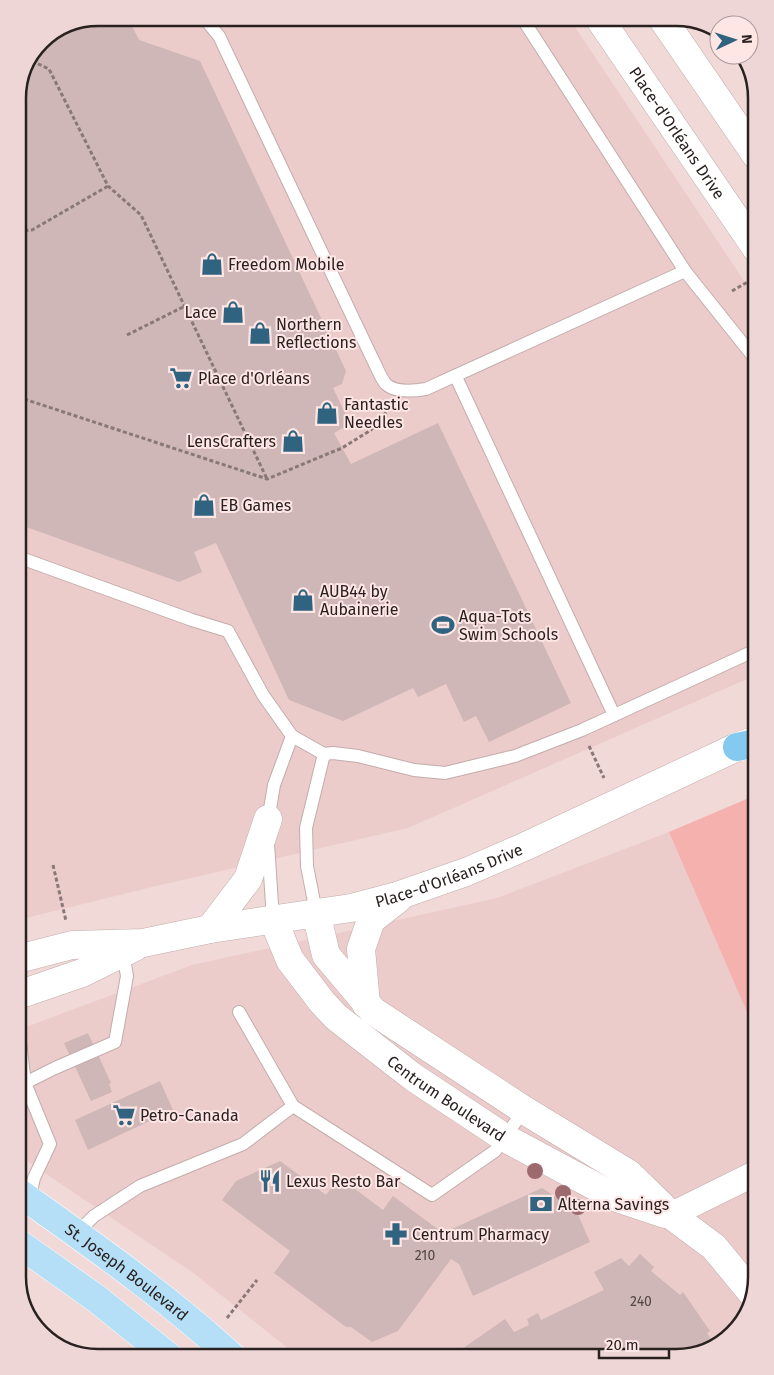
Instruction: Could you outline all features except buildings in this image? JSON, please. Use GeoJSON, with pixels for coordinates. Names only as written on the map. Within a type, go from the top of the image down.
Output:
{"type":"FeatureCollection","features":[{"type":"Feature","properties":{"kind":"main road","name":"Place-d'Orléans Drive"},"geometry":{"type":"LineString","coordinates":[[604,26],[748,236]]}},
{"type":"Feature","properties":{"kind":"main road"},"geometry":{"type":"LineString","coordinates":[[667,26],[748,143]]}},
{"type":"Feature","properties":{"kind":"main road","name":"Place-d'Orléans Drive"},"geometry":{"type":"LineString","coordinates":[[26,993],[82,973],[133,948],[210,929],[351,908],[405,893],[466,872],[748,743]]}},
{"type":"Feature","properties":{"kind":"main road"},"geometry":{"type":"LineString","coordinates":[[210,929],[248,880],[268,819]]}},
{"type":"Feature","properties":{"kind":"main road"},"geometry":{"type":"LineString","coordinates":[[366,1004],[361,949],[371,920],[405,893]]}},
{"type":"Feature","properties":{"kind":"main road","name":"Centrum Boulevard"},"geometry":{"type":"LineString","coordinates":[[316,912],[326,955],[373,1011],[524,1110],[629,1174],[671,1215],[714,1247],[747,1287]]}},
{"type":"Feature","properties":{"kind":"main road","name":"Centrum Boulevard"},"geometry":{"type":"LineString","coordinates":[[273,919],[290,960],[322,1002],[336,1017],[413,1077],[506,1138],[617,1198],[671,1215]]}},
{"type":"Feature","properties":{"kind":"main road","name":"Place-d'Orléans Drive"},"geometry":{"type":"LineString","coordinates":[[26,956],[72,945],[133,948]]}},
{"type":"Feature","properties":{"kind":"main road","name":"St. Joseph Boulevard"},"geometry":{"type":"LineString","coordinates":[[26,1198],[150,1290],[224,1349]]}},
{"type":"Feature","properties":{"kind":"main road"},"geometry":{"type":"LineString","coordinates":[[26,1249],[97,1299],[159,1349]]}},
{"type":"Feature","properties":{"kind":"street"},"geometry":{"type":"LineString","coordinates":[[671,1215],[748,1177]]}},
{"type":"Feature","properties":{"kind":"lane"},"geometry":{"type":"LineString","coordinates":[[211,26],[219,36],[369,352],[387,385],[400,390],[414,392],[426,389],[456,377],[685,271]]}},
{"type":"Feature","properties":{"kind":"lane"},"geometry":{"type":"LineString","coordinates":[[527,26],[685,271],[748,350]]}},
{"type":"Feature","properties":{"kind":"lane"},"geometry":{"type":"LineString","coordinates":[[456,377],[614,715]]}},
{"type":"Feature","properties":{"kind":"lane"},"geometry":{"type":"LineString","coordinates":[[26,561],[228,631],[263,695],[292,736],[324,754],[333,753],[358,756],[414,770],[445,772],[515,756],[582,730],[748,654]]}},
{"type":"Feature","properties":{"kind":"lane"},"geometry":{"type":"LineString","coordinates":[[273,919],[269,874],[268,819],[274,785],[292,736]]}},
{"type":"Feature","properties":{"kind":"lane"},"geometry":{"type":"LineString","coordinates":[[316,912],[306,866],[306,828],[324,754]]}},
{"type":"Feature","properties":{"kind":"lane"},"geometry":{"type":"LineString","coordinates":[[26,1085],[55,1068],[115,1042],[133,948]]}},
{"type":"Feature","properties":{"kind":"lane"},"geometry":{"type":"LineString","coordinates":[[239,1012],[293,1106],[432,1195],[496,1151],[524,1110]]}},
{"type":"Feature","properties":{"kind":"lane"},"geometry":{"type":"LineString","coordinates":[[26,1098],[50,1144],[26,1191]]}},
{"type":"Feature","properties":{"kind":"lane"},"geometry":{"type":"LineString","coordinates":[[76,1234],[94,1216],[140,1186],[243,1144],[293,1106]]}},
{"type":"Feature","properties":{"kind":"path"},"geometry":{"type":"LineString","coordinates":[[36,63],[49,69],[108,186],[141,215],[268,479]]}},
{"type":"Feature","properties":{"kind":"path"},"geometry":{"type":"LineString","coordinates":[[26,230],[32,230],[108,186]]}},
{"type":"Feature","properties":{"kind":"path"},"geometry":{"type":"LineString","coordinates":[[732,291],[748,282]]}},
{"type":"Feature","properties":{"kind":"path"},"geometry":{"type":"LineString","coordinates":[[127,335],[185,306]]}},
{"type":"Feature","properties":{"kind":"path"},"geometry":{"type":"LineString","coordinates":[[26,400],[268,479],[342,448],[371,430],[390,408]]}},
{"type":"Feature","properties":{"kind":"path"},"geometry":{"type":"LineString","coordinates":[[53,865],[66,922]]}},
{"type":"Feature","properties":{"kind":"path"},"geometry":{"type":"LineString","coordinates":[[228,1315],[257,1280]]}},
{"type":"Feature","properties":{"kind":"shaded area"},"geometry":{"type":"Polygon","coordinates":[[[98,26],[574,26],[748,287],[748,679],[408,828],[26,918],[26,94],[34,66],[41,54],[62,36],[75,30],[98,26]]]}},
{"type":"Feature","properties":{"kind":"shaded area"},"geometry":{"type":"Polygon","coordinates":[[[748,798],[748,1015],[669,832],[748,798]]]}},
{"type":"Feature","properties":{"kind":"shaded area"},"geometry":{"type":"Polygon","coordinates":[[[669,832],[748,1015],[748,1277],[745,1295],[736,1317],[716,1337],[694,1346],[676,1349],[289,1349],[192,1272],[26,1160],[26,1027],[192,965],[497,898],[669,832]]]}},
{"type":"Feature","properties":{"kind":"place","name":"Freedom Mobile"},"geometry":{"type":"Point","coordinates":[212,264]}},
{"type":"Feature","properties":{"kind":"place","name":"Lace"},"geometry":{"type":"Point","coordinates":[233,312]}},
{"type":"Feature","properties":{"kind":"place","name":"Northern Reflections"},"geometry":{"type":"Point","coordinates":[260,333]}},
{"type":"Feature","properties":{"kind":"place","name":"Place d'Orléans"},"geometry":{"type":"Point","coordinates":[181,378]}},
{"type":"Feature","properties":{"kind":"place","name":"Fantastic Needles"},"geometry":{"type":"Point","coordinates":[327,413]}},
{"type":"Feature","properties":{"kind":"place","name":"LensCrafters"},"geometry":{"type":"Point","coordinates":[293,441]}},
{"type":"Feature","properties":{"kind":"place","name":"EB Games"},"geometry":{"type":"Point","coordinates":[204,505]}},
{"type":"Feature","properties":{"kind":"place","name":"AUB44 by Aubainerie"},"geometry":{"type":"Point","coordinates":[303,600]}},
{"type":"Feature","properties":{"kind":"place","name":"Aqua-Tots Swim Schools"},"geometry":{"type":"Point","coordinates":[443,625]}},
{"type":"Feature","properties":{"kind":"place","name":"Petro-Canada"},"geometry":{"type":"Point","coordinates":[124,1115]}},
{"type":"Feature","properties":{"kind":"place","name":"Lexus Resto Bar"},"geometry":{"type":"Point","coordinates":[270,1181]}},
{"type":"Feature","properties":{"kind":"place","name":"Alterna Savings"},"geometry":{"type":"Point","coordinates":[541,1204]}},
{"type":"Feature","properties":{"kind":"place","name":"Centrum Pharmacy"},"geometry":{"type":"Point","coordinates":[396,1234]}}]}
